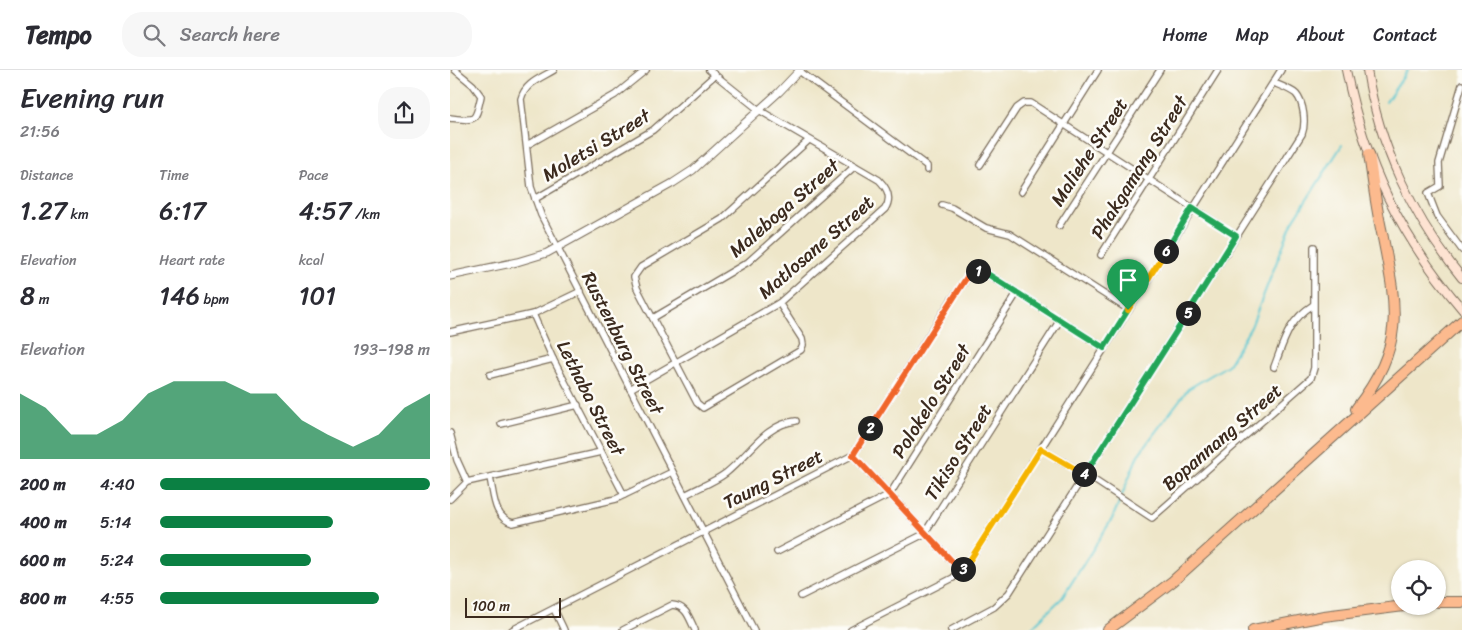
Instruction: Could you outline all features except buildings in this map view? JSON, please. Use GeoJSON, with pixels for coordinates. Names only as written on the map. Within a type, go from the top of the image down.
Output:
{"type":"FeatureCollection","features":[{"type":"Feature","properties":{"kind":"highway"},"geometry":{"type":"LineString","coordinates":[[1299,466],[1356,409],[1370,391],[1382,367],[1393,336],[1395,322],[1394,290],[1380,223],[1369,154]]}},
{"type":"Feature","properties":{"kind":"highway"},"geometry":{"type":"LineString","coordinates":[[1108,630],[1172,581],[1462,321]]}},
{"type":"Feature","properties":{"kind":"highway"},"geometry":{"type":"LineString","coordinates":[[1446,602],[1462,602]]}},
{"type":"Feature","properties":{"kind":"highway"},"geometry":{"type":"LineString","coordinates":[[1253,630],[1324,616],[1391,608]]}},
{"type":"Feature","properties":{"kind":"main road"},"geometry":{"type":"LineString","coordinates":[[1346,70],[1352,102],[1369,154],[1388,200],[1431,271],[1462,309]]}},
{"type":"Feature","properties":{"kind":"main road"},"geometry":{"type":"LineString","coordinates":[[1367,70],[1375,111],[1395,168],[1413,206],[1462,278]]}},
{"type":"Feature","properties":{"kind":"street"},"geometry":{"type":"LineString","coordinates":[[450,118],[468,120],[476,117],[481,96],[474,84],[455,70]]}},
{"type":"Feature","properties":{"kind":"street","name":"Rustenburg Street"},"geometry":{"type":"LineString","coordinates":[[554,70],[527,86],[522,93],[531,187],[535,199],[558,248],[754,630]]}},
{"type":"Feature","properties":{"kind":"street"},"geometry":{"type":"LineString","coordinates":[[526,145],[615,95],[646,70]]}},
{"type":"Feature","properties":{"kind":"street"},"geometry":{"type":"LineString","coordinates":[[709,70],[759,110],[855,166]]}},
{"type":"Feature","properties":{"kind":"street"},"geometry":{"type":"LineString","coordinates":[[450,276],[517,262],[558,248],[684,177],[759,110],[799,70],[927,166],[927,170]]}},
{"type":"Feature","properties":{"kind":"street"},"geometry":{"type":"LineString","coordinates":[[1021,192],[1098,70]]}},
{"type":"Feature","properties":{"kind":"street","name":"Maliehe Street"},"geometry":{"type":"LineString","coordinates":[[1059,226],[1160,70]]}},
{"type":"Feature","properties":{"kind":"street","name":"Phakgamang Street"},"geometry":{"type":"LineString","coordinates":[[1100,255],[1218,70]]}},
{"type":"Feature","properties":{"kind":"street"},"geometry":{"type":"LineString","coordinates":[[850,630],[947,581],[961,571],[970,560],[1192,208],[1282,70]]}},
{"type":"Feature","properties":{"kind":"street","name":"Moletsi Street"},"geometry":{"type":"LineString","coordinates":[[535,199],[654,130],[715,75]]}},
{"type":"Feature","properties":{"kind":"street"},"geometry":{"type":"LineString","coordinates":[[951,630],[994,607],[1009,593],[1295,146],[1304,129],[1302,108],[1297,96],[1274,83]]}},
{"type":"Feature","properties":{"kind":"street"},"geometry":{"type":"LineString","coordinates":[[1462,85],[1439,163],[1440,186],[1428,193],[1437,216],[1462,250]]}},
{"type":"Feature","properties":{"kind":"street"},"geometry":{"type":"LineString","coordinates":[[980,165],[1020,104],[1030,103],[1236,236]]}},
{"type":"Feature","properties":{"kind":"street"},"geometry":{"type":"LineString","coordinates":[[779,303],[802,340],[804,345],[801,350],[705,407],[701,407],[697,403],[676,363],[634,277],[637,271],[722,219],[809,140]]}},
{"type":"Feature","properties":{"kind":"street","name":"Matlosane Street"},"geometry":{"type":"LineString","coordinates":[[630,389],[779,303],[885,209],[889,200],[888,193],[883,184],[855,166]]}},
{"type":"Feature","properties":{"kind":"street","name":"Maleboga Street"},"geometry":{"type":"LineString","coordinates":[[653,318],[748,262],[855,166]]}},
{"type":"Feature","properties":{"kind":"street"},"geometry":{"type":"LineString","coordinates":[[942,205],[952,208],[990,230],[1010,234],[1128,310]]}},
{"type":"Feature","properties":{"kind":"street","name":"Bopannang Street"},"geometry":{"type":"LineString","coordinates":[[1041,449],[1085,474],[1152,518],[1311,378],[1314,368],[1314,247]]}},
{"type":"Feature","properties":{"kind":"street","name":"Taung Street"},"geometry":{"type":"LineString","coordinates":[[512,630],[853,455],[967,277],[974,272],[986,273],[1016,293]]}},
{"type":"Feature","properties":{"kind":"street"},"geometry":{"type":"LineString","coordinates":[[450,332],[533,314],[581,291]]}},
{"type":"Feature","properties":{"kind":"street"},"geometry":{"type":"LineString","coordinates":[[1016,293],[1104,348]]}},
{"type":"Feature","properties":{"kind":"street","name":"Polokelo Street"},"geometry":{"type":"LineString","coordinates":[[890,494],[1016,293]]}},
{"type":"Feature","properties":{"kind":"street"},"geometry":{"type":"LineString","coordinates":[[1274,367],[1283,342],[1295,320],[1301,313],[1313,305]]}},
{"type":"Feature","properties":{"kind":"street","name":"Lethaba Street"},"geometry":{"type":"LineString","coordinates":[[533,314],[624,495]]}},
{"type":"Feature","properties":{"kind":"street","name":"Tikiso Street"},"geometry":{"type":"LineString","coordinates":[[924,534],[1060,320]]}},
{"type":"Feature","properties":{"kind":"street"},"geometry":{"type":"LineString","coordinates":[[490,375],[554,359]]}},
{"type":"Feature","properties":{"kind":"street"},"geometry":{"type":"LineString","coordinates":[[500,424],[578,405]]}},
{"type":"Feature","properties":{"kind":"street"},"geometry":{"type":"LineString","coordinates":[[685,495],[727,472],[776,426],[784,422],[796,421]]}},
{"type":"Feature","properties":{"kind":"street"},"geometry":{"type":"LineString","coordinates":[[450,433],[457,460],[467,482]]}},
{"type":"Feature","properties":{"kind":"street"},"geometry":{"type":"LineString","coordinates":[[450,499],[467,482],[601,452]]}},
{"type":"Feature","properties":{"kind":"street"},"geometry":{"type":"LineString","coordinates":[[853,455],[924,534],[961,571]]}},
{"type":"Feature","properties":{"kind":"street"},"geometry":{"type":"LineString","coordinates":[[490,478],[498,512],[504,520],[513,524],[609,502],[672,472]]}},
{"type":"Feature","properties":{"kind":"street"},"geometry":{"type":"LineString","coordinates":[[777,552],[890,494]]}},
{"type":"Feature","properties":{"kind":"street"},"geometry":{"type":"LineString","coordinates":[[801,596],[924,534]]}},
{"type":"Feature","properties":{"kind":"street"},"geometry":{"type":"LineString","coordinates":[[623,630],[672,605],[680,606],[685,610],[695,630]]}},
{"type":"Feature","properties":{"kind":"street"},"geometry":{"type":"LineString","coordinates":[[554,609],[564,630]]}},
{"type":"Feature","properties":{"kind":"waterway"},"geometry":{"type":"LineString","coordinates":[[1386,102],[1408,70]]}},
{"type":"Feature","properties":{"kind":"waterway"},"geometry":{"type":"LineString","coordinates":[[1122,495],[1138,455],[1188,389],[1228,365],[1251,327],[1292,223],[1342,145]]}},
{"type":"Feature","properties":{"kind":"waterway"},"geometry":{"type":"LineString","coordinates":[[1029,630],[1062,598],[1112,519],[1120,500]]}},
{"type":"Feature","properties":{"kind":"route"},"geometry":{"type":"LineString","coordinates":[[1192,208],[1236,236],[1085,474],[1041,449],[961,571],[924,534],[853,455],[952,299],[971,273],[979,271],[986,273],[1104,348],[1128,310],[1192,208]]}}]}
